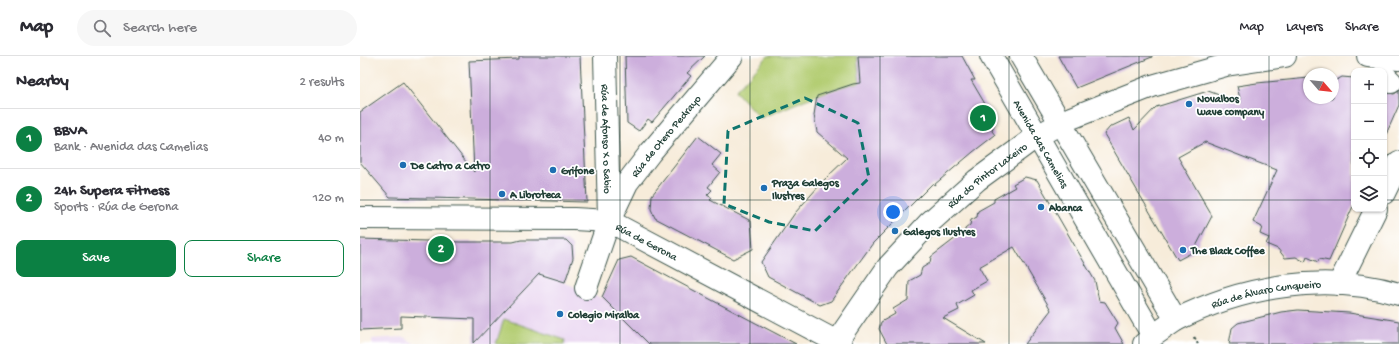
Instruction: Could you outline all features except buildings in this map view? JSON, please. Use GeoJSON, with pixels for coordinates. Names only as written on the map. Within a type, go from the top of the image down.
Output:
{"type":"FeatureCollection","features":[{"type":"Feature","properties":{"kind":"street","name":"Rúa de Afonso X o Sabio"},"geometry":{"type":"LineString","coordinates":[[605,56],[609,221]]}},
{"type":"Feature","properties":{"kind":"street","name":"Rúa de Otero Pedrayo"},"geometry":{"type":"LineString","coordinates":[[609,221],[627,184],[650,153],[732,56]]}},
{"type":"Feature","properties":{"kind":"street","name":"Avenida das Camelias"},"geometry":{"type":"LineString","coordinates":[[991,56],[1037,136],[1148,340]]}},
{"type":"Feature","properties":{"kind":"street"},"geometry":{"type":"LineString","coordinates":[[1021,56],[1176,320]]}},
{"type":"Feature","properties":{"kind":"street","name":"Rúa do Pintor Laxeiro"},"geometry":{"type":"LineString","coordinates":[[837,343],[888,268],[928,223],[977,180],[1037,136],[1060,122],[1152,86],[1226,65],[1285,56]]}},
{"type":"Feature","properties":{"kind":"street"},"geometry":{"type":"LineString","coordinates":[[1387,187],[1399,162]]}},
{"type":"Feature","properties":{"kind":"street"},"geometry":{"type":"LineString","coordinates":[[1339,284],[1375,212]]}},
{"type":"Feature","properties":{"kind":"street","name":"Rúa de Gerona"},"geometry":{"type":"LineString","coordinates":[[360,218],[574,219],[609,221],[837,343]]}},
{"type":"Feature","properties":{"kind":"street"},"geometry":{"type":"LineString","coordinates":[[586,288],[609,221]]}},
{"type":"Feature","properties":{"kind":"street","name":"Rúa de Álvaro Cunqueiro"},"geometry":{"type":"LineString","coordinates":[[1148,340],[1176,320],[1221,301],[1250,292],[1308,284],[1339,284],[1399,294]]}},
{"type":"Feature","properties":{"kind":"highlighted area"},"geometry":{"type":"Polygon","coordinates":[[[805,98],[858,123],[869,178],[815,231],[769,222],[724,204],[728,131],[805,98]]]}},
{"type":"Feature","properties":{"kind":"shaded area","name":"Colegio Miralba"},"geometry":{"type":"Polygon","coordinates":[[[539,274],[561,281],[604,299],[649,344],[473,344],[539,274]]]}},
{"type":"Feature","properties":{"kind":"shaded area"},"geometry":{"type":"Polygon","coordinates":[[[404,337],[415,344],[372,344],[372,339],[404,337]]]}},
{"type":"Feature","properties":{"kind":"green space"},"geometry":{"type":"Polygon","coordinates":[[[768,56],[857,56],[860,83],[836,88],[760,118],[735,91],[768,56]]]}},
{"type":"Feature","properties":{"kind":"green space"},"geometry":{"type":"Polygon","coordinates":[[[504,319],[565,340],[564,344],[496,344],[504,319]]]}},
{"type":"Feature","properties":{"kind":"place","name":"Novalbos wave company"},"geometry":{"type":"Point","coordinates":[1189,104]}},
{"type":"Feature","properties":{"kind":"place","name":"BBVA"},"geometry":{"type":"Point","coordinates":[983,118]}},
{"type":"Feature","properties":{"kind":"place","name":"De Catro a Catro"},"geometry":{"type":"Point","coordinates":[403,165]}},
{"type":"Feature","properties":{"kind":"place","name":"Grifone"},"geometry":{"type":"Point","coordinates":[553,170]}},
{"type":"Feature","properties":{"kind":"place","name":"Praza Galegos Ilustres"},"geometry":{"type":"Point","coordinates":[764,188]}},
{"type":"Feature","properties":{"kind":"place","name":"A Libroteca"},"geometry":{"type":"Point","coordinates":[502,194]}},
{"type":"Feature","properties":{"kind":"place","name":"Abanca"},"geometry":{"type":"Point","coordinates":[1041,207]}},
{"type":"Feature","properties":{"kind":"place","name":"Galegos Ilustres"},"geometry":{"type":"Point","coordinates":[895,231]}},
{"type":"Feature","properties":{"kind":"place","name":"24h Supera Fitness"},"geometry":{"type":"Point","coordinates":[441,249]}},
{"type":"Feature","properties":{"kind":"place","name":"The Black Coffee"},"geometry":{"type":"Point","coordinates":[1183,250]}},
{"type":"Feature","properties":{"kind":"place","name":"Colegio Miralba"},"geometry":{"type":"Point","coordinates":[560,314]}}]}
